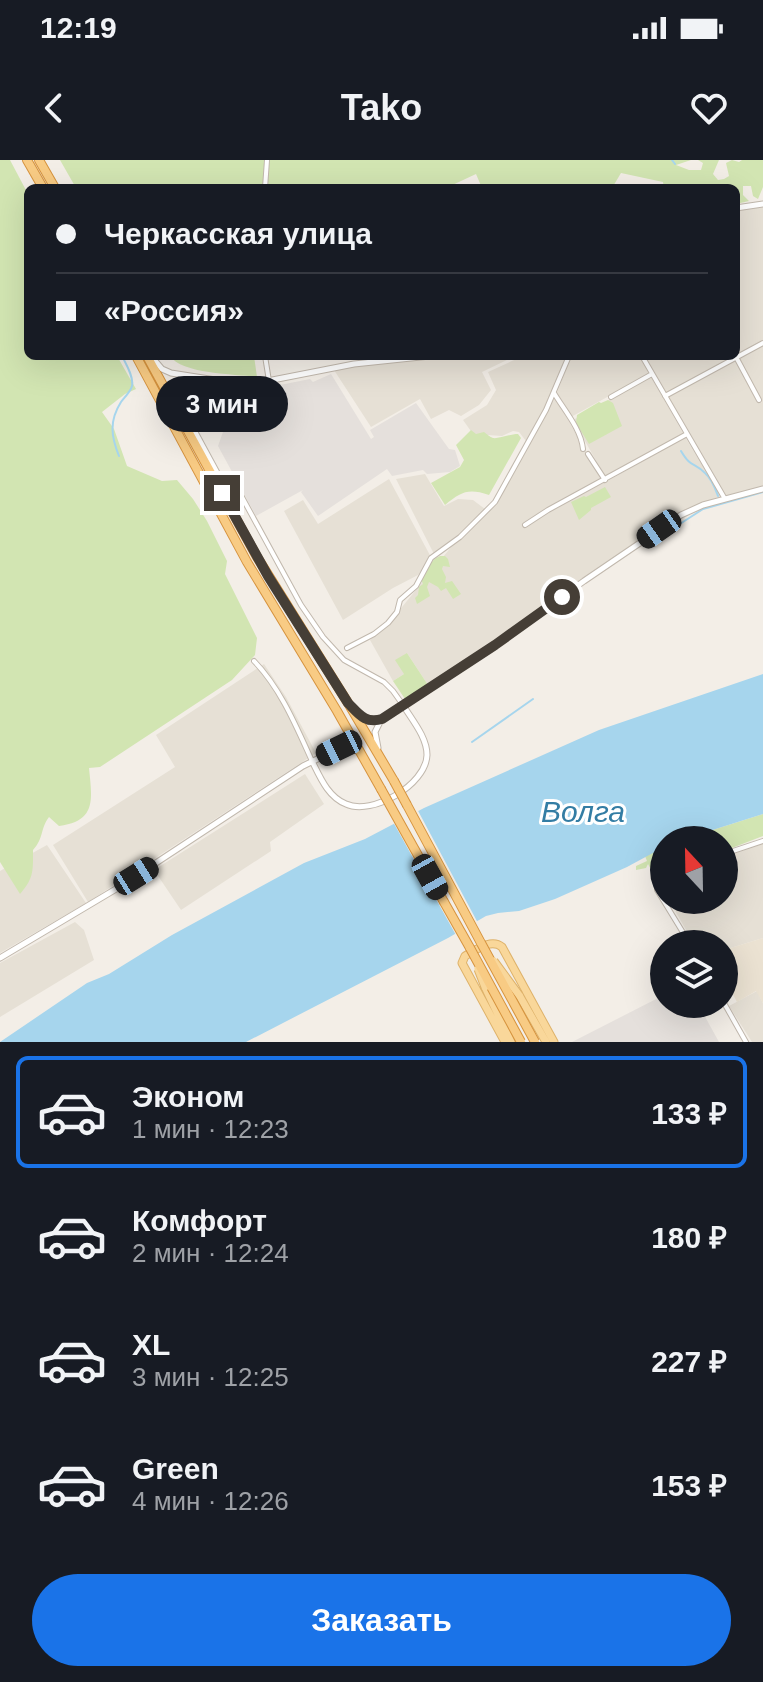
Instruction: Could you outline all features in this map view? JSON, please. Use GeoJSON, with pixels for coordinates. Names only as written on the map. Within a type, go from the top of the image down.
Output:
{"type":"FeatureCollection","features":[{"type":"Feature","properties":{"kind":"highway"},"geometry":{"type":"LineString","coordinates":[[27,160],[41,184]]}},
{"type":"Feature","properties":{"kind":"highway"},"geometry":{"type":"LineString","coordinates":[[39,160],[53,184]]}},
{"type":"Feature","properties":{"kind":"highway"},"geometry":{"type":"LineString","coordinates":[[138,360],[247,562],[337,711],[521,1042]]}},
{"type":"Feature","properties":{"kind":"highway"},"geometry":{"type":"LineString","coordinates":[[151,360],[262,566],[389,772],[535,1042]]}},
{"type":"Feature","properties":{"kind":"main road"},"geometry":{"type":"LineString","coordinates":[[481,943],[519,995],[546,1042]]}},
{"type":"Feature","properties":{"kind":"main road"},"geometry":{"type":"LineString","coordinates":[[508,1042],[462,963],[465,956],[493,943],[502,947],[554,1042]]}},
{"type":"Feature","properties":{"kind":"main road"},"geometry":{"type":"LineString","coordinates":[[470,948],[508,1042]]}},
{"type":"Feature","properties":{"kind":"street"},"geometry":{"type":"LineString","coordinates":[[265,184],[267,160]]}},
{"type":"Feature","properties":{"kind":"street"},"geometry":{"type":"LineString","coordinates":[[740,207],[763,204]]}},
{"type":"Feature","properties":{"kind":"street"},"geometry":{"type":"LineString","coordinates":[[740,354],[763,343]]}},
{"type":"Feature","properties":{"kind":"street"},"geometry":{"type":"LineString","coordinates":[[153,360],[166,371],[241,384],[270,382],[354,364],[392,360]]}},
{"type":"Feature","properties":{"kind":"street"},"geometry":{"type":"LineString","coordinates":[[266,360],[270,382]]}},
{"type":"Feature","properties":{"kind":"street"},"geometry":{"type":"LineString","coordinates":[[347,648],[388,623],[397,612],[400,600],[416,586],[431,558],[460,537],[495,502],[546,410],[567,360]]}},
{"type":"Feature","properties":{"kind":"street"},"geometry":{"type":"LineString","coordinates":[[644,360],[725,499]]}},
{"type":"Feature","properties":{"kind":"street"},"geometry":{"type":"LineString","coordinates":[[665,396],[728,360]]}},
{"type":"Feature","properties":{"kind":"street"},"geometry":{"type":"LineString","coordinates":[[733,360],[759,400]]}},
{"type":"Feature","properties":{"kind":"street"},"geometry":{"type":"LineString","coordinates":[[611,397],[652,374]]}},
{"type":"Feature","properties":{"kind":"street"},"geometry":{"type":"LineString","coordinates":[[199,378],[182,383],[177,390],[177,398],[222,482],[222,493]]}},
{"type":"Feature","properties":{"kind":"street"},"geometry":{"type":"LineString","coordinates":[[554,393],[583,443],[583,449]]}},
{"type":"Feature","properties":{"kind":"street"},"geometry":{"type":"LineString","coordinates":[[525,525],[687,434]]}},
{"type":"Feature","properties":{"kind":"street"},"geometry":{"type":"LineString","coordinates":[[588,454],[605,480]]}},
{"type":"Feature","properties":{"kind":"street"},"geometry":{"type":"LineString","coordinates":[[222,482],[231,477],[301,605],[334,651],[352,665],[384,682],[403,705],[423,739],[427,755],[419,777],[401,791],[368,806],[350,806],[338,800],[330,793],[312,761],[281,697],[254,661]]}},
{"type":"Feature","properties":{"kind":"street"},"geometry":{"type":"LineString","coordinates":[[348,703],[366,720],[375,721],[384,717],[495,645],[659,529],[690,511],[763,489]]}},
{"type":"Feature","properties":{"kind":"street"},"geometry":{"type":"LineString","coordinates":[[337,711],[346,733],[345,741],[339,748]]}},
{"type":"Feature","properties":{"kind":"street"},"geometry":{"type":"LineString","coordinates":[[384,717],[377,726],[375,737],[389,772]]}},
{"type":"Feature","properties":{"kind":"street"},"geometry":{"type":"LineString","coordinates":[[0,958],[93,904],[312,761],[339,748],[347,746],[356,750],[375,778]]}},
{"type":"Feature","properties":{"kind":"street"},"geometry":{"type":"LineString","coordinates":[[738,849],[763,841]]}},
{"type":"Feature","properties":{"kind":"street"},"geometry":{"type":"LineString","coordinates":[[732,1018],[746,1042]]}},
{"type":"Feature","properties":{"kind":"shaded area"},"geometry":{"type":"Polygon","coordinates":[[[763,207],[763,341],[740,354],[740,210],[763,207]]]}},
{"type":"Feature","properties":{"kind":"shaded area"},"geometry":{"type":"Polygon","coordinates":[[[763,346],[763,487],[724,496],[668,397],[735,360],[759,403],[762,402],[740,358],[763,346]]]}},
{"type":"Feature","properties":{"kind":"shaded area"},"geometry":{"type":"Polygon","coordinates":[[[415,360],[507,360],[482,372],[491,390],[479,405],[461,416],[449,410],[431,419],[420,399],[371,427],[334,370],[415,360]]]}},
{"type":"Feature","properties":{"kind":"shaded area"},"geometry":{"type":"Polygon","coordinates":[[[514,360],[565,360],[546,408],[526,441],[519,432],[513,431],[502,436],[473,434],[463,420],[487,405],[496,390],[488,372],[514,360]]]}},
{"type":"Feature","properties":{"kind":"shaded area"},"geometry":{"type":"Polygon","coordinates":[[[569,360],[641,360],[649,374],[571,417],[557,393],[569,360]]]}},
{"type":"Feature","properties":{"kind":"shaded area"},"geometry":{"type":"Polygon","coordinates":[[[647,360],[728,360],[666,394],[647,360]]]}},
{"type":"Feature","properties":{"kind":"shaded area"},"geometry":{"type":"Polygon","coordinates":[[[331,374],[371,439],[374,437],[370,430],[416,403],[449,449],[455,450],[460,466],[450,472],[427,474],[423,470],[392,476],[387,469],[318,516],[301,492],[303,490],[256,516],[218,446],[239,387],[260,389],[310,379],[313,382],[331,374]]]}},
{"type":"Feature","properties":{"kind":"shaded area"},"geometry":{"type":"Polygon","coordinates":[[[651,377],[683,433],[606,478],[573,420],[651,377]]]}},
{"type":"Feature","properties":{"kind":"shaded area"},"geometry":{"type":"Polygon","coordinates":[[[555,397],[602,480],[522,524],[524,528],[548,511],[685,437],[721,496],[692,507],[654,529],[428,685],[407,653],[404,674],[393,681],[370,640],[384,629],[452,546],[498,501],[555,397]]]}},
{"type":"Feature","properties":{"kind":"shaded area"},"geometry":{"type":"Polygon","coordinates":[[[425,474],[444,506],[458,499],[473,500],[485,509],[456,539],[434,554],[396,479],[425,474]]]}},
{"type":"Feature","properties":{"kind":"shaded area"},"geometry":{"type":"Polygon","coordinates":[[[389,479],[432,559],[418,575],[343,620],[284,511],[303,500],[318,524],[389,479]]]}},
{"type":"Feature","properties":{"kind":"shaded area"},"geometry":{"type":"Polygon","coordinates":[[[264,664],[316,753],[88,902],[53,845],[175,767],[156,735],[264,664]]]}},
{"type":"Feature","properties":{"kind":"shaded area"},"geometry":{"type":"Polygon","coordinates":[[[305,774],[324,804],[270,842],[271,851],[181,910],[154,870],[305,774]]]}},
{"type":"Feature","properties":{"kind":"shaded area"},"geometry":{"type":"Polygon","coordinates":[[[763,844],[763,938],[738,946],[738,930],[686,930],[677,914],[738,914],[738,852],[763,844]]]}},
{"type":"Feature","properties":{"kind":"shaded area"},"geometry":{"type":"Polygon","coordinates":[[[47,845],[86,903],[0,953],[0,871],[47,845]]]}},
{"type":"Feature","properties":{"kind":"shaded area"},"geometry":{"type":"Polygon","coordinates":[[[75,922],[84,930],[94,960],[0,1017],[0,963],[75,922]]]}},
{"type":"Feature","properties":{"kind":"shaded area"},"geometry":{"type":"Polygon","coordinates":[[[763,938],[763,1003],[756,991],[738,1001],[738,946],[763,938]]]}},
{"type":"Feature","properties":{"kind":"shaded area"},"geometry":{"type":"Polygon","coordinates":[[[757,991],[763,1003],[763,1042],[752,1042],[737,1018],[738,1001],[757,991]]]}},
{"type":"Feature","properties":{"kind":"shaded area"},"geometry":{"type":"Polygon","coordinates":[[[650,1002],[650,1018],[706,1018],[719,1042],[572,1042],[650,1002]]]}},
{"type":"Feature","properties":{"kind":"green space"},"geometry":{"type":"Polygon","coordinates":[[[0,160],[10,160],[24,186],[24,360],[119,360],[136,389],[102,412],[114,429],[127,466],[162,481],[177,480],[193,499],[227,561],[225,574],[257,638],[255,655],[232,680],[100,767],[89,768],[91,799],[86,814],[59,826],[49,817],[33,850],[30,879],[20,894],[0,862],[0,160]]]}},
{"type":"Feature","properties":{"kind":"green space"},"geometry":{"type":"Polygon","coordinates":[[[60,160],[691,160],[676,165],[701,170],[703,163],[698,160],[719,160],[713,174],[718,180],[729,176],[726,163],[732,160],[763,160],[763,187],[758,199],[753,196],[751,186],[743,186],[743,195],[749,201],[740,203],[740,184],[663,184],[621,173],[614,184],[480,184],[476,174],[455,184],[74,184],[60,160]]]}},
{"type":"Feature","properties":{"kind":"green space"},"geometry":{"type":"Polygon","coordinates":[[[174,360],[255,360],[257,377],[197,370],[174,360]]]}},
{"type":"Feature","properties":{"kind":"green space"},"geometry":{"type":"Polygon","coordinates":[[[608,400],[613,403],[622,426],[589,444],[576,423],[577,415],[608,400]]]}},
{"type":"Feature","properties":{"kind":"green space"},"geometry":{"type":"Polygon","coordinates":[[[471,430],[476,434],[484,432],[493,438],[518,434],[521,438],[489,495],[465,492],[445,505],[431,483],[460,467],[464,460],[456,445],[471,430]]]}},
{"type":"Feature","properties":{"kind":"green space"},"geometry":{"type":"Polygon","coordinates":[[[605,487],[611,497],[591,508],[579,520],[571,502],[605,487]]]}},
{"type":"Feature","properties":{"kind":"green space"},"geometry":{"type":"Polygon","coordinates":[[[440,556],[448,559],[450,567],[443,566],[442,569],[445,583],[452,581],[461,594],[453,599],[446,588],[441,591],[429,582],[430,596],[417,604],[415,598],[423,584],[421,579],[431,563],[440,556]]]}},
{"type":"Feature","properties":{"kind":"green space"},"geometry":{"type":"Polygon","coordinates":[[[407,653],[428,685],[405,699],[393,681],[404,674],[395,660],[407,653]]]}},
{"type":"Feature","properties":{"kind":"green space"},"geometry":{"type":"Polygon","coordinates":[[[763,814],[763,836],[738,846],[738,826],[725,826],[763,814]]]}},
{"type":"Feature","properties":{"kind":"green space"},"geometry":{"type":"Polygon","coordinates":[[[650,854],[650,868],[648,864],[646,868],[636,870],[636,866],[647,861],[645,856],[650,854]]]}},
{"type":"Feature","properties":{"kind":"water","name":"Волга"},"geometry":{"type":"Polygon","coordinates":[[[763,674],[763,814],[725,826],[650,826],[650,855],[627,867],[555,899],[519,911],[486,916],[246,1042],[0,1042],[87,983],[109,974],[172,935],[304,863],[365,839],[424,808],[599,730],[763,674]]]}},
{"type":"Feature","properties":{"kind":"pier"},"geometry":{"type":"Polygon","coordinates":[[[416,807],[479,925],[457,937],[392,820],[416,807]]]}},
{"type":"Feature","properties":{"kind":"waterway"},"geometry":{"type":"LineString","coordinates":[[672,160],[675,164]]}},
{"type":"Feature","properties":{"kind":"waterway"},"geometry":{"type":"LineString","coordinates":[[119,456],[114,442],[113,422],[117,409],[132,386],[124,360]]}},
{"type":"Feature","properties":{"kind":"waterway"},"geometry":{"type":"LineString","coordinates":[[681,451],[690,463],[707,475],[718,496]]}},
{"type":"Feature","properties":{"kind":"waterway"},"geometry":{"type":"LineString","coordinates":[[669,531],[703,509],[763,492]]}},
{"type":"Feature","properties":{"kind":"waterway"},"geometry":{"type":"LineString","coordinates":[[472,742],[533,699]]}},
{"type":"Feature","properties":{"kind":"route"},"geometry":{"type":"LineString","coordinates":[[222,493],[268,576],[348,703],[367,721],[382,719],[562,597]]}}]}
